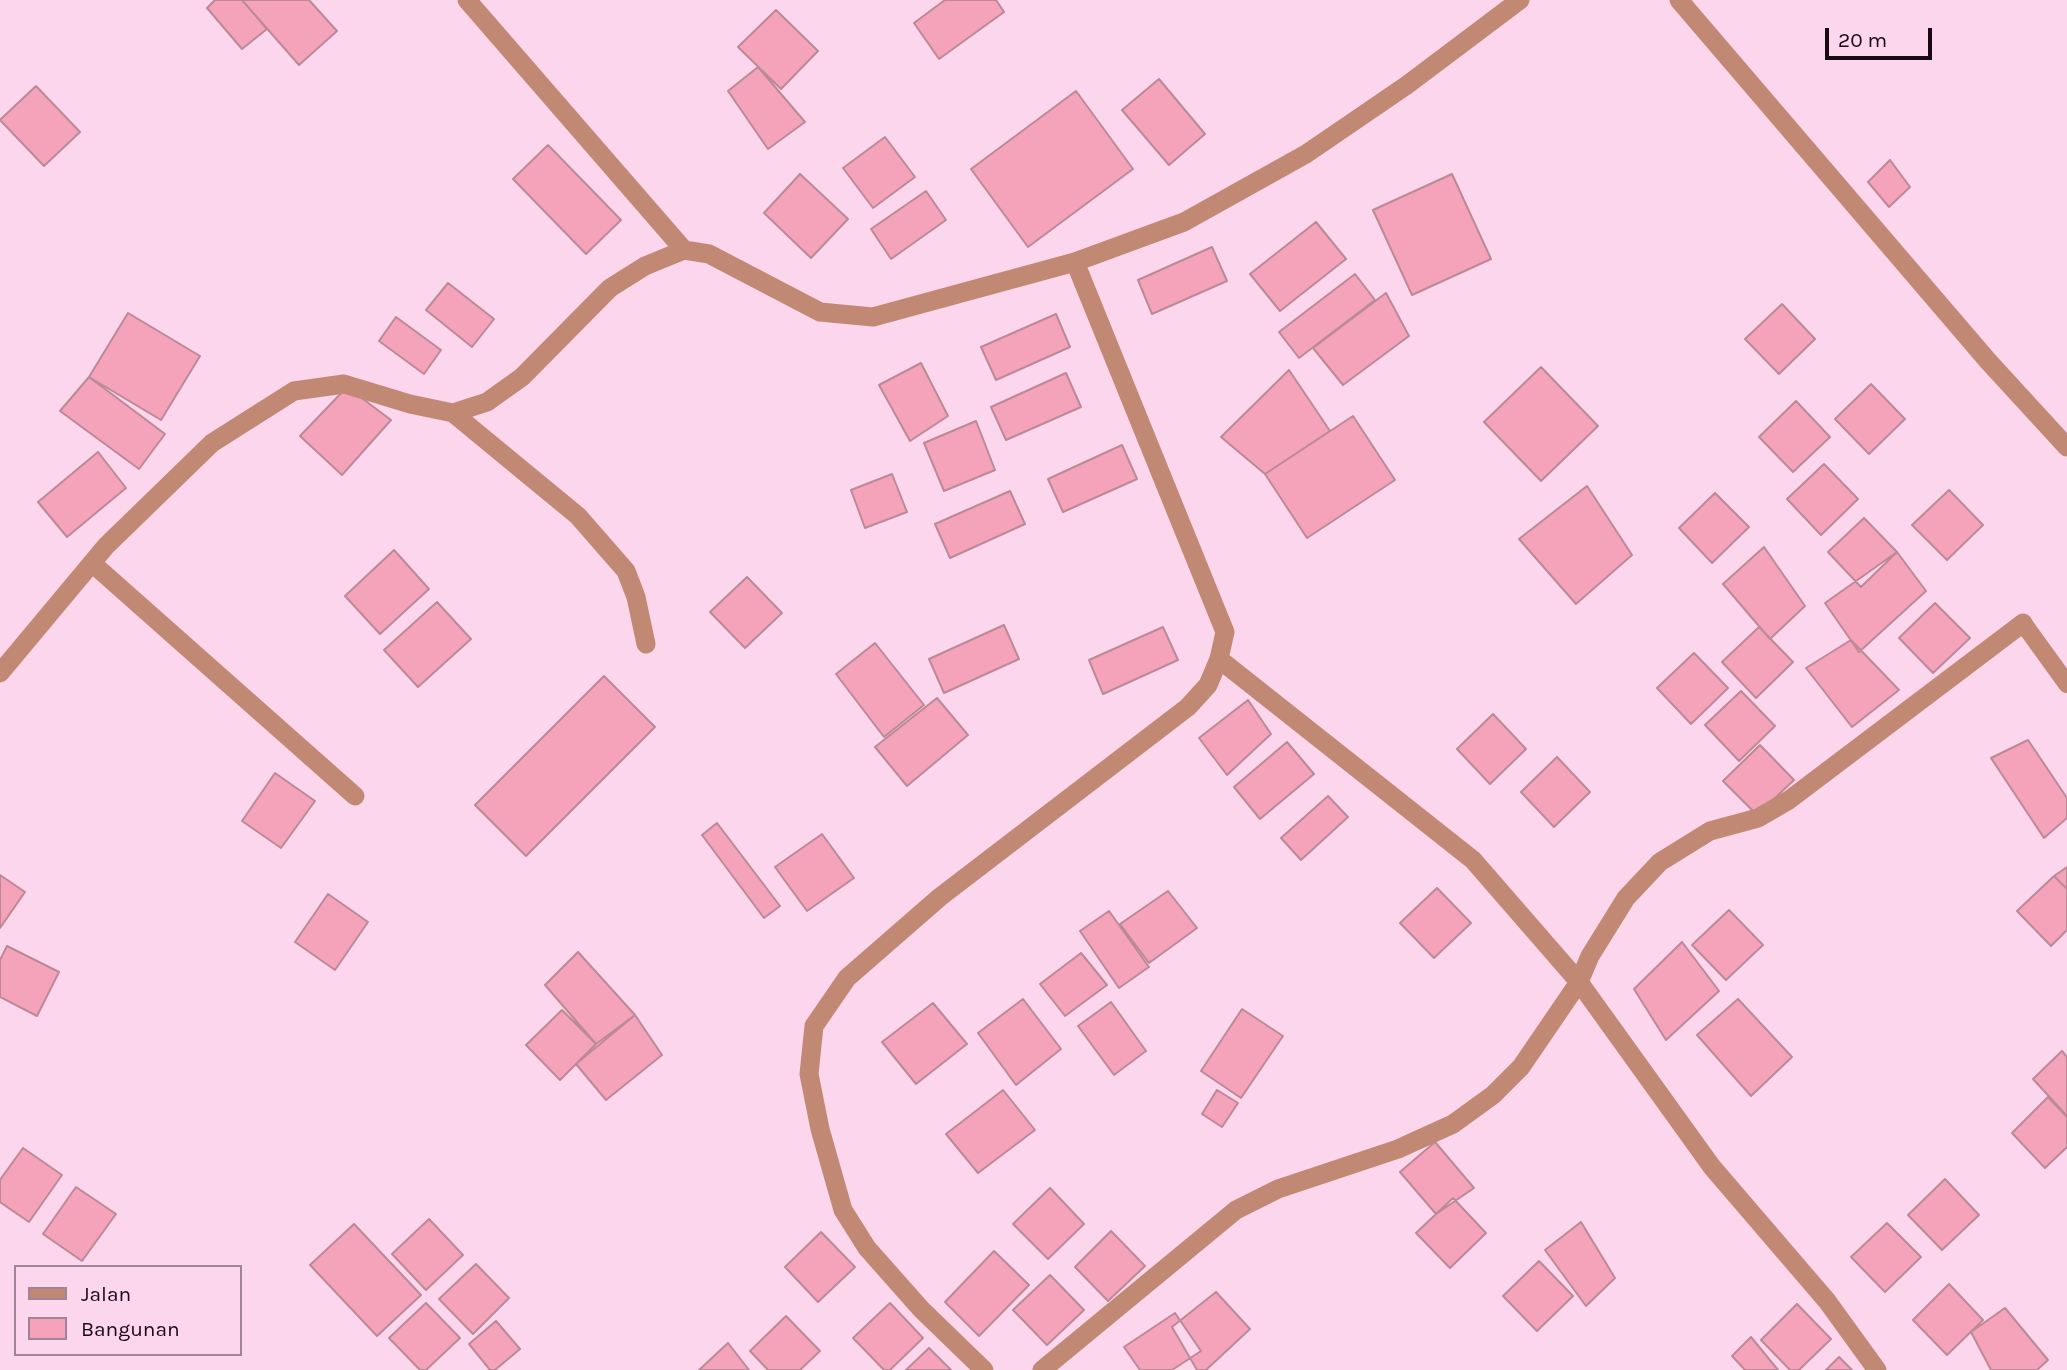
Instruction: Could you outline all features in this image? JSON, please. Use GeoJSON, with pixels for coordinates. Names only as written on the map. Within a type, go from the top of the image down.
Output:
{"type":"FeatureCollection","features":[{"type":"Feature","properties":{"kind":"street"},"geometry":{"type":"LineString","coordinates":[[467,0],[684,250]]}},
{"type":"Feature","properties":{"kind":"street"},"geometry":{"type":"LineString","coordinates":[[453,413],[487,402],[523,376],[610,288],[645,266],[684,250],[709,254],[820,312],[873,317],[1075,262],[1184,222],[1306,154],[1407,85],[1520,0]]}},
{"type":"Feature","properties":{"kind":"street"},"geometry":{"type":"LineString","coordinates":[[1679,0],[1988,361],[2067,447]]}},
{"type":"Feature","properties":{"kind":"street"},"geometry":{"type":"LineString","coordinates":[[984,1370],[913,1300],[867,1248],[843,1210],[820,1129],[809,1074],[814,1026],[847,978],[940,897],[1188,707],[1208,685],[1219,659],[1226,632],[1075,262]]}},
{"type":"Feature","properties":{"kind":"street"},"geometry":{"type":"LineString","coordinates":[[0,673],[92,563],[212,443],[294,391],[344,384],[410,404],[453,413],[578,516],[626,571],[636,597],[646,644]]}},
{"type":"Feature","properties":{"kind":"street"},"geometry":{"type":"LineString","coordinates":[[92,563],[355,796]]}},
{"type":"Feature","properties":{"kind":"street"},"geometry":{"type":"LineString","coordinates":[[1042,1370],[1236,1210],[1278,1189],[1398,1149],[1453,1124],[1493,1095],[1521,1067],[1579,982],[1590,956],[1626,898],[1660,862],[1710,831],[1758,818],[1789,800],[2023,623]]}},
{"type":"Feature","properties":{"kind":"street"},"geometry":{"type":"LineString","coordinates":[[1219,659],[1473,860],[1579,982],[1712,1167],[1827,1301],[1877,1370]]}},
{"type":"Feature","properties":{"kind":"lane"},"geometry":{"type":"LineString","coordinates":[[2023,623],[2067,684]]}},
{"type":"Feature","properties":{"kind":"building"},"geometry":{"type":"Polygon","coordinates":[[[215,0],[242,0],[267,29],[242,49],[207,8],[215,0]]]}},
{"type":"Feature","properties":{"kind":"building"},"geometry":{"type":"Polygon","coordinates":[[[242,0],[309,0],[337,31],[299,65],[242,0]]]}},
{"type":"Feature","properties":{"kind":"building"},"geometry":{"type":"Polygon","coordinates":[[[945,0],[996,0],[1004,12],[939,59],[914,23],[945,0]]]}},
{"type":"Feature","properties":{"kind":"building"},"geometry":{"type":"Polygon","coordinates":[[[776,10],[818,51],[781,89],[738,47],[776,10]]]}},
{"type":"Feature","properties":{"kind":"building"},"geometry":{"type":"Polygon","coordinates":[[[758,67],[805,122],[768,149],[728,91],[758,67]]]}},
{"type":"Feature","properties":{"kind":"building"},"geometry":{"type":"Polygon","coordinates":[[[1159,79],[1205,134],[1169,165],[1122,110],[1159,79]]]}},
{"type":"Feature","properties":{"kind":"building"},"geometry":{"type":"Polygon","coordinates":[[[36,86],[80,132],[44,166],[0,120],[36,86]]]}},
{"type":"Feature","properties":{"kind":"building"},"geometry":{"type":"Polygon","coordinates":[[[1076,91],[1133,169],[1028,247],[971,169],[1076,91]]]}},
{"type":"Feature","properties":{"kind":"building"},"geometry":{"type":"Polygon","coordinates":[[[885,137],[915,177],[873,208],[843,168],[885,137]]]}},
{"type":"Feature","properties":{"kind":"building"},"geometry":{"type":"Polygon","coordinates":[[[548,145],[621,220],[586,254],[513,179],[548,145]]]}},
{"type":"Feature","properties":{"kind":"building"},"geometry":{"type":"Polygon","coordinates":[[[1890,160],[1910,187],[1889,207],[1868,182],[1890,160]]]}},
{"type":"Feature","properties":{"kind":"building"},"geometry":{"type":"Polygon","coordinates":[[[800,174],[848,219],[811,258],[764,213],[800,174]]]}},
{"type":"Feature","properties":{"kind":"building"},"geometry":{"type":"Polygon","coordinates":[[[1452,174],[1491,259],[1412,295],[1373,210],[1452,174]]]}},
{"type":"Feature","properties":{"kind":"building"},"geometry":{"type":"Polygon","coordinates":[[[926,191],[946,220],[891,259],[871,229],[926,191]]]}},
{"type":"Feature","properties":{"kind":"building"},"geometry":{"type":"Polygon","coordinates":[[[1316,222],[1346,259],[1280,311],[1250,274],[1316,222]]]}},
{"type":"Feature","properties":{"kind":"building"},"geometry":{"type":"Polygon","coordinates":[[[1212,247],[1227,281],[1152,314],[1138,280],[1212,247]]]}},
{"type":"Feature","properties":{"kind":"building"},"geometry":{"type":"Polygon","coordinates":[[[1355,274],[1375,300],[1299,358],[1279,332],[1355,274]]]}},
{"type":"Feature","properties":{"kind":"building"},"geometry":{"type":"Polygon","coordinates":[[[448,283],[494,319],[472,347],[426,310],[448,283]]]}},
{"type":"Feature","properties":{"kind":"building"},"geometry":{"type":"Polygon","coordinates":[[[1386,293],[1409,336],[1343,385],[1313,348],[1386,293]]]}},
{"type":"Feature","properties":{"kind":"building"},"geometry":{"type":"Polygon","coordinates":[[[1782,304],[1815,339],[1779,374],[1745,339],[1782,304]]]}},
{"type":"Feature","properties":{"kind":"building"},"geometry":{"type":"Polygon","coordinates":[[[128,313],[200,356],[161,420],[89,377],[128,313]]]}},
{"type":"Feature","properties":{"kind":"building"},"geometry":{"type":"Polygon","coordinates":[[[1056,314],[1070,347],[996,380],[981,347],[1056,314]]]}},
{"type":"Feature","properties":{"kind":"building"},"geometry":{"type":"Polygon","coordinates":[[[396,317],[441,350],[424,374],[379,341],[396,317]]]}},
{"type":"Feature","properties":{"kind":"building"},"geometry":{"type":"Polygon","coordinates":[[[921,363],[948,416],[910,441],[879,385],[921,363]]]}},
{"type":"Feature","properties":{"kind":"building"},"geometry":{"type":"Polygon","coordinates":[[[1541,367],[1598,426],[1541,481],[1484,422],[1541,367]]]}},
{"type":"Feature","properties":{"kind":"building"},"geometry":{"type":"Polygon","coordinates":[[[1289,370],[1330,431],[1265,474],[1221,437],[1289,370]]]}},
{"type":"Feature","properties":{"kind":"building"},"geometry":{"type":"Polygon","coordinates":[[[1066,373],[1081,407],[1006,440],[991,407],[1066,373]]]}},
{"type":"Feature","properties":{"kind":"building"},"geometry":{"type":"Polygon","coordinates":[[[89,377],[165,434],[139,469],[60,411],[89,377]]]}},
{"type":"Feature","properties":{"kind":"building"},"geometry":{"type":"Polygon","coordinates":[[[1871,384],[1905,419],[1869,454],[1835,419],[1871,384]]]}},
{"type":"Feature","properties":{"kind":"building"},"geometry":{"type":"Polygon","coordinates":[[[347,387],[391,420],[342,475],[300,436],[347,387]]]}},
{"type":"Feature","properties":{"kind":"building"},"geometry":{"type":"Polygon","coordinates":[[[1796,401],[1830,437],[1793,472],[1759,437],[1796,401]]]}},
{"type":"Feature","properties":{"kind":"building"},"geometry":{"type":"Polygon","coordinates":[[[1353,416],[1395,480],[1307,538],[1265,474],[1353,416]]]}},
{"type":"Feature","properties":{"kind":"building"},"geometry":{"type":"Polygon","coordinates":[[[976,421],[995,470],[944,491],[924,443],[976,421]]]}},
{"type":"Feature","properties":{"kind":"building"},"geometry":{"type":"Polygon","coordinates":[[[1122,445],[1137,479],[1063,512],[1048,479],[1122,445]]]}},
{"type":"Feature","properties":{"kind":"building"},"geometry":{"type":"Polygon","coordinates":[[[98,452],[126,488],[67,537],[38,502],[98,452]]]}},
{"type":"Feature","properties":{"kind":"building"},"geometry":{"type":"Polygon","coordinates":[[[1824,464],[1858,499],[1821,535],[1787,499],[1824,464]]]}},
{"type":"Feature","properties":{"kind":"building"},"geometry":{"type":"Polygon","coordinates":[[[892,474],[907,512],[865,528],[851,490],[892,474]]]}},
{"type":"Feature","properties":{"kind":"building"},"geometry":{"type":"Polygon","coordinates":[[[1587,486],[1632,555],[1576,604],[1519,539],[1587,486]]]}},
{"type":"Feature","properties":{"kind":"building"},"geometry":{"type":"Polygon","coordinates":[[[1949,490],[1983,525],[1947,560],[1912,525],[1949,490]]]}},
{"type":"Feature","properties":{"kind":"building"},"geometry":{"type":"Polygon","coordinates":[[[1010,491],[1025,524],[950,558],[935,524],[1010,491]]]}},
{"type":"Feature","properties":{"kind":"building"},"geometry":{"type":"Polygon","coordinates":[[[1715,493],[1749,527],[1712,563],[1679,528],[1715,493]]]}},
{"type":"Feature","properties":{"kind":"building"},"geometry":{"type":"Polygon","coordinates":[[[1864,518],[1897,552],[1861,587],[1828,552],[1864,518]]]}},
{"type":"Feature","properties":{"kind":"building"},"geometry":{"type":"Polygon","coordinates":[[[1764,547],[1805,606],[1770,639],[1723,584],[1764,547]]]}},
{"type":"Feature","properties":{"kind":"building"},"geometry":{"type":"Polygon","coordinates":[[[394,550],[429,589],[380,634],[345,596],[394,550]]]}},
{"type":"Feature","properties":{"kind":"building"},"geometry":{"type":"Polygon","coordinates":[[[1897,552],[1926,591],[1859,652],[1825,603],[1897,552]]]}},
{"type":"Feature","properties":{"kind":"building"},"geometry":{"type":"Polygon","coordinates":[[[747,577],[782,613],[745,648],[710,612],[747,577]]]}},
{"type":"Feature","properties":{"kind":"building"},"geometry":{"type":"Polygon","coordinates":[[[437,602],[471,639],[418,687],[384,650],[437,602]]]}},
{"type":"Feature","properties":{"kind":"building"},"geometry":{"type":"Polygon","coordinates":[[[1935,603],[1970,638],[1933,673],[1899,638],[1935,603]]]}},
{"type":"Feature","properties":{"kind":"building"},"geometry":{"type":"Polygon","coordinates":[[[1004,625],[1019,659],[944,693],[929,659],[1004,625]]]}},
{"type":"Feature","properties":{"kind":"building"},"geometry":{"type":"Polygon","coordinates":[[[1163,627],[1178,660],[1103,694],[1089,660],[1163,627]]]}},
{"type":"Feature","properties":{"kind":"building"},"geometry":{"type":"Polygon","coordinates":[[[1759,627],[1793,662],[1756,698],[1722,662],[1759,627]]]}},
{"type":"Feature","properties":{"kind":"building"},"geometry":{"type":"Polygon","coordinates":[[[1851,640],[1899,690],[1852,727],[1806,668],[1851,640]]]}},
{"type":"Feature","properties":{"kind":"building"},"geometry":{"type":"Polygon","coordinates":[[[875,643],[924,705],[884,737],[836,674],[875,643]]]}},
{"type":"Feature","properties":{"kind":"building"},"geometry":{"type":"Polygon","coordinates":[[[1694,653],[1728,688],[1691,724],[1657,688],[1694,653]]]}},
{"type":"Feature","properties":{"kind":"building"},"geometry":{"type":"Polygon","coordinates":[[[604,676],[655,727],[526,856],[475,805],[604,676]]]}},
{"type":"Feature","properties":{"kind":"building"},"geometry":{"type":"Polygon","coordinates":[[[1741,691],[1775,726],[1739,761],[1705,725],[1741,691]]]}},
{"type":"Feature","properties":{"kind":"building"},"geometry":{"type":"Polygon","coordinates":[[[937,698],[968,735],[907,786],[875,747],[937,698]]]}},
{"type":"Feature","properties":{"kind":"building"},"geometry":{"type":"Polygon","coordinates":[[[1248,700],[1271,734],[1227,775],[1199,738],[1248,700]]]}},
{"type":"Feature","properties":{"kind":"building"},"geometry":{"type":"Polygon","coordinates":[[[1493,714],[1526,749],[1490,784],[1457,749],[1493,714]]]}},
{"type":"Feature","properties":{"kind":"building"},"geometry":{"type":"Polygon","coordinates":[[[2028,740],[2067,798],[2067,818],[2044,838],[1991,758],[2028,740]]]}},
{"type":"Feature","properties":{"kind":"building"},"geometry":{"type":"Polygon","coordinates":[[[1287,742],[1314,774],[1260,819],[1234,787],[1287,742]]]}},
{"type":"Feature","properties":{"kind":"building"},"geometry":{"type":"Polygon","coordinates":[[[1760,745],[1794,780],[1757,815],[1723,781],[1760,745]]]}},
{"type":"Feature","properties":{"kind":"building"},"geometry":{"type":"Polygon","coordinates":[[[1557,757],[1590,792],[1554,827],[1521,792],[1557,757]]]}},
{"type":"Feature","properties":{"kind":"building"},"geometry":{"type":"Polygon","coordinates":[[[275,773],[315,801],[281,848],[242,821],[275,773]]]}},
{"type":"Feature","properties":{"kind":"building"},"geometry":{"type":"Polygon","coordinates":[[[1328,796],[1348,817],[1301,860],[1281,838],[1328,796]]]}},
{"type":"Feature","properties":{"kind":"building"},"geometry":{"type":"Polygon","coordinates":[[[717,823],[780,906],[764,918],[702,835],[717,823]]]}},
{"type":"Feature","properties":{"kind":"building"},"geometry":{"type":"Polygon","coordinates":[[[822,834],[854,878],[807,911],[775,867],[822,834]]]}},
{"type":"Feature","properties":{"kind":"building"},"geometry":{"type":"Polygon","coordinates":[[[2067,867],[2067,889],[2054,876],[2067,867]]]}},
{"type":"Feature","properties":{"kind":"building"},"geometry":{"type":"Polygon","coordinates":[[[0,875],[25,892],[0,928],[0,875]]]}},
{"type":"Feature","properties":{"kind":"building"},"geometry":{"type":"Polygon","coordinates":[[[2054,876],[2067,889],[2067,930],[2051,946],[2017,911],[2054,876]]]}},
{"type":"Feature","properties":{"kind":"building"},"geometry":{"type":"Polygon","coordinates":[[[1437,888],[1471,923],[1434,958],[1400,923],[1437,888]]]}},
{"type":"Feature","properties":{"kind":"building"},"geometry":{"type":"Polygon","coordinates":[[[1168,891],[1197,928],[1149,963],[1120,924],[1168,891]]]}},
{"type":"Feature","properties":{"kind":"building"},"geometry":{"type":"Polygon","coordinates":[[[328,894],[368,922],[335,970],[295,942],[328,894]]]}},
{"type":"Feature","properties":{"kind":"building"},"geometry":{"type":"Polygon","coordinates":[[[1729,910],[1763,945],[1726,980],[1692,945],[1729,910]]]}},
{"type":"Feature","properties":{"kind":"building"},"geometry":{"type":"Polygon","coordinates":[[[1109,911],[1149,967],[1119,988],[1080,931],[1109,911]]]}},
{"type":"Feature","properties":{"kind":"building"},"geometry":{"type":"Polygon","coordinates":[[[1682,942],[1719,991],[1666,1040],[1634,989],[1682,942]]]}},
{"type":"Feature","properties":{"kind":"building"},"geometry":{"type":"Polygon","coordinates":[[[7,946],[59,972],[37,1016],[0,997],[0,960],[7,946]]]}},
{"type":"Feature","properties":{"kind":"building"},"geometry":{"type":"Polygon","coordinates":[[[578,952],[635,1015],[596,1044],[545,985],[578,952]]]}},
{"type":"Feature","properties":{"kind":"building"},"geometry":{"type":"Polygon","coordinates":[[[1081,953],[1107,985],[1065,1016],[1040,984],[1081,953]]]}},
{"type":"Feature","properties":{"kind":"building"},"geometry":{"type":"Polygon","coordinates":[[[1023,999],[1061,1049],[1016,1085],[978,1033],[1023,999]]]}},
{"type":"Feature","properties":{"kind":"building"},"geometry":{"type":"Polygon","coordinates":[[[1738,999],[1792,1057],[1751,1096],[1697,1035],[1738,999]]]}},
{"type":"Feature","properties":{"kind":"building"},"geometry":{"type":"Polygon","coordinates":[[[1111,1002],[1146,1051],[1114,1075],[1078,1026],[1111,1002]]]}},
{"type":"Feature","properties":{"kind":"building"},"geometry":{"type":"Polygon","coordinates":[[[933,1003],[967,1044],[916,1084],[882,1042],[933,1003]]]}},
{"type":"Feature","properties":{"kind":"building"},"geometry":{"type":"Polygon","coordinates":[[[1242,1009],[1283,1036],[1241,1098],[1201,1071],[1242,1009]]]}},
{"type":"Feature","properties":{"kind":"building"},"geometry":{"type":"Polygon","coordinates":[[[562,1010],[596,1044],[560,1080],[526,1045],[562,1010]]]}},
{"type":"Feature","properties":{"kind":"building"},"geometry":{"type":"Polygon","coordinates":[[[635,1015],[662,1055],[606,1100],[576,1064],[635,1015]]]}},
{"type":"Feature","properties":{"kind":"building"},"geometry":{"type":"Polygon","coordinates":[[[2062,1051],[2067,1057],[2067,1116],[2033,1079],[2062,1051]]]}},
{"type":"Feature","properties":{"kind":"building"},"geometry":{"type":"Polygon","coordinates":[[[1003,1090],[1035,1130],[978,1173],[946,1134],[1003,1090]]]}},
{"type":"Feature","properties":{"kind":"building"},"geometry":{"type":"Polygon","coordinates":[[[1217,1090],[1238,1103],[1222,1127],[1202,1114],[1217,1090]]]}},
{"type":"Feature","properties":{"kind":"building"},"geometry":{"type":"Polygon","coordinates":[[[2048,1097],[2067,1117],[2067,1147],[2045,1168],[2012,1133],[2048,1097]]]}},
{"type":"Feature","properties":{"kind":"building"},"geometry":{"type":"Polygon","coordinates":[[[1435,1142],[1474,1188],[1436,1214],[1400,1172],[1435,1142]]]}},
{"type":"Feature","properties":{"kind":"building"},"geometry":{"type":"Polygon","coordinates":[[[23,1148],[62,1175],[29,1222],[0,1202],[0,1180],[23,1148]]]}},
{"type":"Feature","properties":{"kind":"building"},"geometry":{"type":"Polygon","coordinates":[[[1945,1179],[1979,1215],[1942,1250],[1908,1215],[1945,1179]]]}},
{"type":"Feature","properties":{"kind":"building"},"geometry":{"type":"Polygon","coordinates":[[[76,1187],[116,1214],[82,1261],[43,1234],[76,1187]]]}},
{"type":"Feature","properties":{"kind":"building"},"geometry":{"type":"Polygon","coordinates":[[[1050,1188],[1084,1224],[1048,1259],[1013,1224],[1050,1188]]]}},
{"type":"Feature","properties":{"kind":"building"},"geometry":{"type":"Polygon","coordinates":[[[1453,1198],[1486,1233],[1450,1268],[1416,1233],[1453,1198]]]}},
{"type":"Feature","properties":{"kind":"building"},"geometry":{"type":"Polygon","coordinates":[[[429,1219],[463,1255],[426,1290],[392,1254],[429,1219]]]}},
{"type":"Feature","properties":{"kind":"building"},"geometry":{"type":"Polygon","coordinates":[[[1581,1222],[1615,1278],[1586,1306],[1545,1250],[1581,1222]]]}},
{"type":"Feature","properties":{"kind":"building"},"geometry":{"type":"Polygon","coordinates":[[[1887,1223],[1921,1257],[1885,1292],[1851,1257],[1887,1223]]]}},
{"type":"Feature","properties":{"kind":"building"},"geometry":{"type":"Polygon","coordinates":[[[354,1224],[421,1295],[377,1336],[310,1265],[354,1224]]]}},
{"type":"Feature","properties":{"kind":"building"},"geometry":{"type":"Polygon","coordinates":[[[1111,1231],[1145,1266],[1108,1301],[1075,1267],[1111,1231]]]}},
{"type":"Feature","properties":{"kind":"building"},"geometry":{"type":"Polygon","coordinates":[[[821,1232],[855,1267],[818,1302],[785,1267],[821,1232]]]}},
{"type":"Feature","properties":{"kind":"building"},"geometry":{"type":"Polygon","coordinates":[[[994,1251],[1029,1285],[979,1336],[945,1302],[994,1251]]]}},
{"type":"Feature","properties":{"kind":"building"},"geometry":{"type":"Polygon","coordinates":[[[1539,1261],[1573,1296],[1537,1331],[1503,1296],[1539,1261]]]}},
{"type":"Feature","properties":{"kind":"building"},"geometry":{"type":"Polygon","coordinates":[[[476,1264],[509,1298],[473,1334],[439,1299],[476,1264]]]}},
{"type":"Feature","properties":{"kind":"building"},"geometry":{"type":"Polygon","coordinates":[[[1050,1275],[1084,1310],[1047,1345],[1013,1310],[1050,1275]]]}},
{"type":"Feature","properties":{"kind":"building"},"geometry":{"type":"Polygon","coordinates":[[[1949,1284],[1983,1320],[1947,1355],[1913,1320],[1949,1284]]]}},
{"type":"Feature","properties":{"kind":"building"},"geometry":{"type":"Polygon","coordinates":[[[1216,1292],[1250,1329],[1206,1370],[1197,1370],[1172,1327],[1216,1292]]]}},
{"type":"Feature","properties":{"kind":"building"},"geometry":{"type":"Polygon","coordinates":[[[426,1303],[460,1338],[426,1370],[420,1370],[389,1338],[426,1303]]]}},
{"type":"Feature","properties":{"kind":"building"},"geometry":{"type":"Polygon","coordinates":[[[890,1303],[923,1338],[890,1370],[884,1370],[853,1338],[890,1303]]]}},
{"type":"Feature","properties":{"kind":"building"},"geometry":{"type":"Polygon","coordinates":[[[1797,1304],[1831,1339],[1799,1370],[1790,1370],[1761,1340],[1797,1304]]]}},
{"type":"Feature","properties":{"kind":"building"},"geometry":{"type":"Polygon","coordinates":[[[2005,1308],[2048,1360],[2037,1370],[1991,1370],[1971,1332],[2005,1308]]]}},
{"type":"Feature","properties":{"kind":"building"},"geometry":{"type":"Polygon","coordinates":[[[1175,1313],[1201,1351],[1172,1370],[1140,1370],[1124,1347],[1175,1313]]]}},
{"type":"Feature","properties":{"kind":"building"},"geometry":{"type":"Polygon","coordinates":[[[786,1316],[820,1351],[800,1370],[768,1370],[750,1351],[786,1316]]]}},
{"type":"Feature","properties":{"kind":"building"},"geometry":{"type":"Polygon","coordinates":[[[496,1321],[520,1349],[495,1370],[490,1370],[469,1344],[496,1321]]]}},
{"type":"Feature","properties":{"kind":"building"},"geometry":{"type":"Polygon","coordinates":[[[1751,1337],[1778,1370],[1745,1370],[1732,1356],[1751,1337]]]}},
{"type":"Feature","properties":{"kind":"building"},"geometry":{"type":"Polygon","coordinates":[[[728,1343],[749,1370],[699,1370],[728,1343]]]}},
{"type":"Feature","properties":{"kind":"building"},"geometry":{"type":"Polygon","coordinates":[[[929,1348],[951,1370],[906,1370],[929,1348]]]}},
{"type":"Feature","properties":{"kind":"building"},"geometry":{"type":"Polygon","coordinates":[[[1839,1357],[1852,1370],[1826,1370],[1839,1357]]]}}]}
